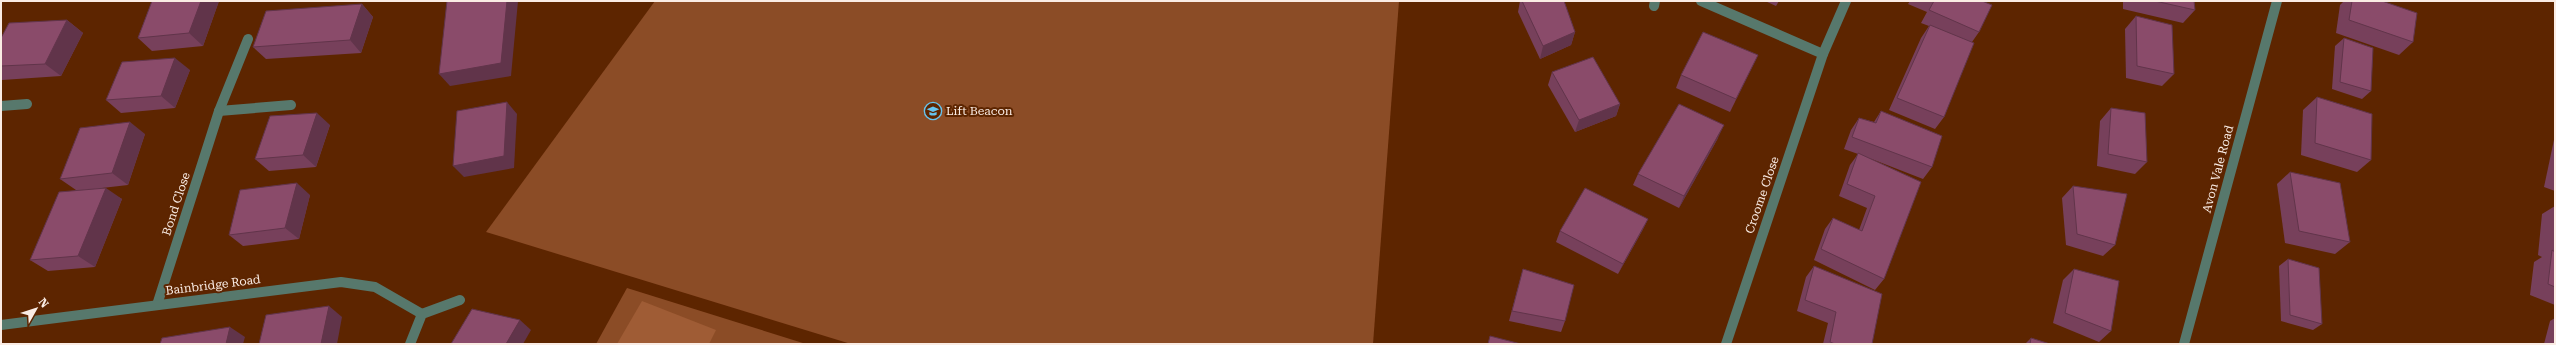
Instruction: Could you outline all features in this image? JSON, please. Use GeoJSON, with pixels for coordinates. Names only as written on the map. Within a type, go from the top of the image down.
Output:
{"type":"FeatureCollection","features":[{"type":"Feature","properties":{"kind":"street"},"geometry":{"type":"LineString","coordinates":[[1701,1],[1823,54]]}},
{"type":"Feature","properties":{"kind":"street","name":"Croome Close"},"geometry":{"type":"LineString","coordinates":[[1726,344],[1823,54],[1846,1]]}},
{"type":"Feature","properties":{"kind":"street","name":"Avon Vale Road"},"geometry":{"type":"LineString","coordinates":[[2184,344],[2277,1]]}},
{"type":"Feature","properties":{"kind":"street","name":"Bond Close"},"geometry":{"type":"LineString","coordinates":[[157,305],[219,111],[248,39]]}},
{"type":"Feature","properties":{"kind":"street"},"geometry":{"type":"LineString","coordinates":[[1,106],[27,104]]}},
{"type":"Feature","properties":{"kind":"street"},"geometry":{"type":"LineString","coordinates":[[219,111],[292,105]]}},
{"type":"Feature","properties":{"kind":"street","name":"Bainbridge Road"},"geometry":{"type":"LineString","coordinates":[[1,325],[341,282],[375,287],[422,314]]}},
{"type":"Feature","properties":{"kind":"street"},"geometry":{"type":"LineString","coordinates":[[410,344],[422,314],[460,300]]}},
{"type":"Feature","properties":{"kind":"shaded area","name":"Lift Beacon"},"geometry":{"type":"Polygon","coordinates":[[[655,1],[1399,1],[1373,344],[851,344],[486,232],[655,1]]]}},
{"type":"Feature","properties":{"kind":"shaded area"},"geometry":{"type":"Polygon","coordinates":[[[627,288],[806,344],[596,344],[627,288]]]}},
{"type":"Feature","properties":{"kind":"shaded area"},"geometry":{"type":"Polygon","coordinates":[[[642,301],[716,330],[709,344],[617,344],[642,301]]]}},
{"type":"Feature","properties":{"kind":"building"},"geometry":{"type":"Polygon","coordinates":[[[152,1],[201,1],[189,33],[138,38],[152,1]]]}},
{"type":"Feature","properties":{"kind":"building"},"geometry":{"type":"Polygon","coordinates":[[[447,1],[507,1],[501,63],[439,74],[447,1]]]}},
{"type":"Feature","properties":{"kind":"building"},"geometry":{"type":"Polygon","coordinates":[[[1522,1],[1564,1],[1575,32],[1543,46],[1522,1]]]}},
{"type":"Feature","properties":{"kind":"building"},"geometry":{"type":"Polygon","coordinates":[[[1934,1],[1982,1],[1992,5],[1979,32],[1929,10],[1934,1]]]}},
{"type":"Feature","properties":{"kind":"building"},"geometry":{"type":"Polygon","coordinates":[[[2155,1],[2194,1],[2195,10],[2155,1]]]}},
{"type":"Feature","properties":{"kind":"building"},"geometry":{"type":"Polygon","coordinates":[[[2352,1],[2382,1],[2417,13],[2413,42],[2349,20],[2352,1]]]}},
{"type":"Feature","properties":{"kind":"building"},"geometry":{"type":"Polygon","coordinates":[[[362,4],[350,40],[253,47],[266,11],[362,4]]]}},
{"type":"Feature","properties":{"kind":"building"},"geometry":{"type":"Polygon","coordinates":[[[2136,16],[2172,25],[2174,74],[2137,66],[2136,16]]]}},
{"type":"Feature","properties":{"kind":"building"},"geometry":{"type":"Polygon","coordinates":[[[67,20],[45,64],[1,66],[1,38],[9,23],[67,20]]]}},
{"type":"Feature","properties":{"kind":"building"},"geometry":{"type":"Polygon","coordinates":[[[1930,25],[1974,43],[1944,117],[1897,98],[1930,25]]]}},
{"type":"Feature","properties":{"kind":"building"},"geometry":{"type":"Polygon","coordinates":[[[1703,32],[1758,55],[1736,99],[1681,75],[1703,32]]]}},
{"type":"Feature","properties":{"kind":"building"},"geometry":{"type":"Polygon","coordinates":[[[2344,38],[2373,48],[2371,91],[2340,82],[2344,38]]]}},
{"type":"Feature","properties":{"kind":"building"},"geometry":{"type":"Polygon","coordinates":[[[1593,57],[1620,104],[1579,120],[1552,72],[1593,57]]]}},
{"type":"Feature","properties":{"kind":"building"},"geometry":{"type":"Polygon","coordinates":[[[175,58],[161,96],[106,100],[122,62],[175,58]]]}},
{"type":"Feature","properties":{"kind":"building"},"geometry":{"type":"Polygon","coordinates":[[[2317,97],[2372,114],[2371,160],[2315,143],[2317,97]]]}},
{"type":"Feature","properties":{"kind":"building"},"geometry":{"type":"Polygon","coordinates":[[[507,102],[504,156],[453,166],[457,111],[507,102]]]}},
{"type":"Feature","properties":{"kind":"building"},"geometry":{"type":"Polygon","coordinates":[[[1679,104],[1724,125],[1684,196],[1638,174],[1679,104]]]}},
{"type":"Feature","properties":{"kind":"building"},"geometry":{"type":"Polygon","coordinates":[[[2111,108],[2145,113],[2147,162],[2108,154],[2111,108]]]}},
{"type":"Feature","properties":{"kind":"building"},"geometry":{"type":"Polygon","coordinates":[[[1881,111],[1942,136],[1932,167],[1852,137],[1859,118],[1876,123],[1881,111]]]}},
{"type":"Feature","properties":{"kind":"building"},"geometry":{"type":"Polygon","coordinates":[[[317,113],[303,155],[255,159],[270,116],[317,113]]]}},
{"type":"Feature","properties":{"kind":"building"},"geometry":{"type":"Polygon","coordinates":[[[130,122],[112,173],[60,179],[80,128],[130,122]]]}},
{"type":"Feature","properties":{"kind":"building"},"geometry":{"type":"Polygon","coordinates":[[[1858,153],[1921,182],[1884,279],[1821,249],[1833,218],[1862,231],[1875,196],[1847,184],[1858,153]]]}},
{"type":"Feature","properties":{"kind":"building"},"geometry":{"type":"Polygon","coordinates":[[[2290,172],[2340,183],[2350,242],[2299,231],[2290,172]]]}},
{"type":"Feature","properties":{"kind":"building"},"geometry":{"type":"Polygon","coordinates":[[[297,183],[285,228],[229,235],[240,190],[297,183]]]}},
{"type":"Feature","properties":{"kind":"building"},"geometry":{"type":"Polygon","coordinates":[[[2073,186],[2127,194],[2115,245],[2077,234],[2073,186]]]}},
{"type":"Feature","properties":{"kind":"building"},"geometry":{"type":"Polygon","coordinates":[[[106,188],[78,256],[30,260],[59,192],[106,188]]]}},
{"type":"Feature","properties":{"kind":"building"},"geometry":{"type":"Polygon","coordinates":[[[1585,188],[1648,219],[1623,264],[1560,231],[1585,188]]]}},
{"type":"Feature","properties":{"kind":"building"},"geometry":{"type":"Polygon","coordinates":[[[2552,250],[2555,252],[2555,287],[2548,284],[2552,250]]]}},
{"type":"Feature","properties":{"kind":"building"},"geometry":{"type":"Polygon","coordinates":[[[2288,259],[2319,268],[2322,324],[2290,315],[2288,259]]]}},
{"type":"Feature","properties":{"kind":"building"},"geometry":{"type":"Polygon","coordinates":[[[1814,266],[1882,294],[1872,344],[1835,344],[1830,342],[1836,312],[1805,300],[1814,266]]]}},
{"type":"Feature","properties":{"kind":"building"},"geometry":{"type":"Polygon","coordinates":[[[1523,269],[1574,285],[1565,321],[1512,311],[1523,269]]]}},
{"type":"Feature","properties":{"kind":"building"},"geometry":{"type":"Polygon","coordinates":[[[2074,269],[2119,281],[2111,331],[2065,313],[2074,269]]]}},
{"type":"Feature","properties":{"kind":"building"},"geometry":{"type":"Polygon","coordinates":[[[329,306],[321,344],[259,344],[266,315],[329,306]]]}},
{"type":"Feature","properties":{"kind":"building"},"geometry":{"type":"Polygon","coordinates":[[[472,309],[520,320],[506,344],[451,344],[472,309]]]}},
{"type":"Feature","properties":{"kind":"building"},"geometry":{"type":"Polygon","coordinates":[[[230,327],[226,344],[160,344],[162,338],[230,327]]]}},
{"type":"Feature","properties":{"kind":"building"},"geometry":{"type":"Polygon","coordinates":[[[1490,336],[1521,344],[1488,344],[1490,336]]]}},
{"type":"Feature","properties":{"kind":"building"},"geometry":{"type":"Polygon","coordinates":[[[2031,338],[2050,344],[2030,344],[2031,338]]]}},
{"type":"Feature","properties":{"kind":"place","name":"Lift Beacon"},"geometry":{"type":"Point","coordinates":[933,111]}}]}
